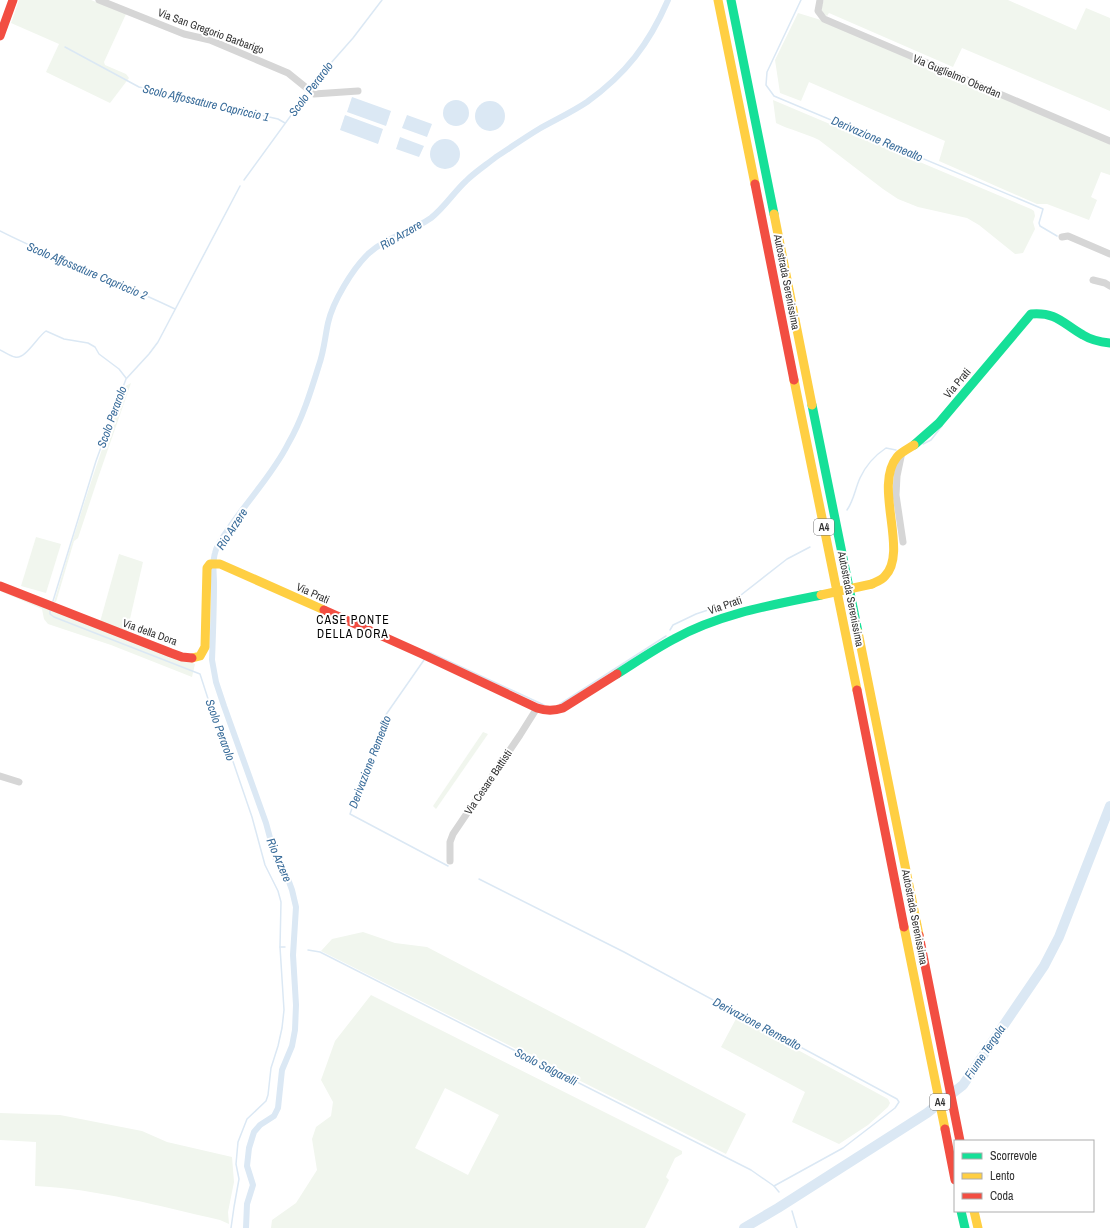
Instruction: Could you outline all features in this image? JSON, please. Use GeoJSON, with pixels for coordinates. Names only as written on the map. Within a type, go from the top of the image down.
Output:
{"type":"FeatureCollection","features":[{"type":"Feature","properties":{"kind":"main road"},"geometry":{"type":"LineString","coordinates":[[0,36],[12,0]]}},
{"type":"Feature","properties":{"kind":"main road","name":"Autostrada Serenissima"},"geometry":{"type":"LineString","coordinates":[[718,0],[954,1175]]}},
{"type":"Feature","properties":{"kind":"main road","name":"Autostrada Serenissima"},"geometry":{"type":"LineString","coordinates":[[731,0],[960,1140]]}},
{"type":"Feature","properties":{"kind":"main road","name":"Via Prati"},"geometry":{"type":"LineString","coordinates":[[214,564],[422,654],[537,708],[550,711],[559,710],[675,638],[707,624],[752,609],[872,584],[885,577],[892,566],[894,546],[888,481],[891,467],[902,452],[917,443],[939,424],[1031,314],[1041,313],[1052,315],[1061,319],[1083,335],[1093,340],[1110,343]]}},
{"type":"Feature","properties":{"kind":"main road","name":"Via della Dora"},"geometry":{"type":"LineString","coordinates":[[0,586],[165,651],[185,658],[194,658],[199,657],[202,654],[205,644],[206,571],[207,566],[214,564]]}},
{"type":"Feature","properties":{"kind":"main road"},"geometry":{"type":"LineString","coordinates":[[961,1212],[965,1228]]}},
{"type":"Feature","properties":{"kind":"main road"},"geometry":{"type":"LineString","coordinates":[[974,1212],[978,1228]]}},
{"type":"Feature","properties":{"kind":"street","name":"Via San Gregorio Barbarigo"},"geometry":{"type":"LineString","coordinates":[[99,0],[184,34],[210,40],[288,73],[314,94],[358,91]]}},
{"type":"Feature","properties":{"kind":"street","name":"Via Guglielmo Oberdan"},"geometry":{"type":"LineString","coordinates":[[820,0],[818,11],[824,19],[1110,141]]}},
{"type":"Feature","properties":{"kind":"street"},"geometry":{"type":"LineString","coordinates":[[1062,236],[1068,236],[1110,254]]}},
{"type":"Feature","properties":{"kind":"street"},"geometry":{"type":"LineString","coordinates":[[1093,280],[1110,286]]}},
{"type":"Feature","properties":{"kind":"street"},"geometry":{"type":"LineString","coordinates":[[902,452],[897,476],[896,495],[903,542]]}},
{"type":"Feature","properties":{"kind":"street","name":"Via Cesare Battisti"},"geometry":{"type":"LineString","coordinates":[[450,861],[450,842],[453,834],[524,730],[537,708]]}},
{"type":"Feature","properties":{"kind":"street"},"geometry":{"type":"LineString","coordinates":[[0,776],[19,782]]}},
{"type":"Feature","properties":{"kind":"shaded area"},"geometry":{"type":"Polygon","coordinates":[[[19,0],[91,0],[126,14],[104,62],[105,65],[126,74],[129,78],[110,103],[46,72],[59,44],[11,23],[19,0]]]}},
{"type":"Feature","properties":{"kind":"shaded area"},"geometry":{"type":"Polygon","coordinates":[[[824,0],[1008,0],[1076,30],[1086,8],[1110,18],[1110,111],[962,48],[953,67],[829,13],[827,16],[823,13],[822,9],[824,0]]]}},
{"type":"Feature","properties":{"kind":"shaded area"},"geometry":{"type":"Polygon","coordinates":[[[798,13],[821,20],[1110,143],[1110,175],[1101,172],[1091,197],[1097,200],[1089,220],[1047,204],[1037,204],[939,161],[945,141],[809,82],[801,101],[780,93],[775,60],[798,13]]]}},
{"type":"Feature","properties":{"kind":"shaded area"},"geometry":{"type":"Polygon","coordinates":[[[352,97],[391,111],[386,126],[347,112],[352,97]]]}},
{"type":"Feature","properties":{"kind":"shaded area"},"geometry":{"type":"Polygon","coordinates":[[[456,100],[465,104],[469,113],[465,122],[456,126],[447,122],[443,113],[447,104],[456,100]]]}},
{"type":"Feature","properties":{"kind":"shaded area"},"geometry":{"type":"Polygon","coordinates":[[[773,100],[1031,209],[1034,211],[1035,216],[1033,222],[1035,229],[1023,253],[1015,254],[979,225],[967,218],[918,207],[898,199],[819,140],[776,123],[773,100]]]}},
{"type":"Feature","properties":{"kind":"shaded area"},"geometry":{"type":"Polygon","coordinates":[[[490,101],[501,105],[505,116],[501,127],[490,131],[479,127],[475,116],[479,105],[490,101]]]}},
{"type":"Feature","properties":{"kind":"shaded area"},"geometry":{"type":"Polygon","coordinates":[[[345,115],[383,129],[378,144],[340,130],[345,115]]]}},
{"type":"Feature","properties":{"kind":"shaded area"},"geometry":{"type":"Polygon","coordinates":[[[407,115],[432,124],[427,137],[402,128],[407,115]]]}},
{"type":"Feature","properties":{"kind":"shaded area"},"geometry":{"type":"Polygon","coordinates":[[[400,137],[424,146],[419,157],[396,149],[400,137]]]}},
{"type":"Feature","properties":{"kind":"shaded area"},"geometry":{"type":"Polygon","coordinates":[[[445,139],[456,143],[460,154],[456,165],[445,169],[434,165],[430,154],[434,143],[445,139]]]}},
{"type":"Feature","properties":{"kind":"shaded area"},"geometry":{"type":"Polygon","coordinates":[[[131,383],[78,538],[74,541],[56,602],[54,602],[87,494],[114,414],[124,387],[131,383]]]}},
{"type":"Feature","properties":{"kind":"shaded area"},"geometry":{"type":"Polygon","coordinates":[[[36,537],[61,544],[46,593],[21,586],[36,537]]]}},
{"type":"Feature","properties":{"kind":"shaded area"},"geometry":{"type":"Polygon","coordinates":[[[119,554],[143,562],[127,632],[100,622],[119,554]]]}},
{"type":"Feature","properties":{"kind":"shaded area"},"geometry":{"type":"Polygon","coordinates":[[[0,589],[195,664],[192,677],[111,645],[48,624],[44,619],[42,609],[0,591],[0,589]]]}},
{"type":"Feature","properties":{"kind":"shaded area"},"geometry":{"type":"Polygon","coordinates":[[[483,732],[488,734],[436,809],[433,806],[483,732]]]}},
{"type":"Feature","properties":{"kind":"shaded area"},"geometry":{"type":"Polygon","coordinates":[[[363,932],[395,943],[427,947],[746,1114],[726,1154],[321,951],[332,939],[363,932]]]}},
{"type":"Feature","properties":{"kind":"shaded area"},"geometry":{"type":"Polygon","coordinates":[[[371,995],[682,1151],[682,1154],[675,1158],[666,1177],[669,1180],[645,1228],[271,1228],[272,1220],[296,1203],[317,1170],[312,1139],[316,1127],[331,1116],[333,1102],[321,1080],[335,1041],[371,995]],[[445,1088],[415,1148],[468,1175],[499,1115],[445,1088]]]}},
{"type":"Feature","properties":{"kind":"shaded area"},"geometry":{"type":"Polygon","coordinates":[[[737,1017],[888,1099],[890,1103],[888,1107],[868,1125],[839,1144],[792,1122],[805,1092],[721,1047],[737,1017]]]}},
{"type":"Feature","properties":{"kind":"shaded area"},"geometry":{"type":"Polygon","coordinates":[[[0,1113],[60,1115],[142,1131],[167,1142],[232,1157],[234,1182],[228,1212],[229,1224],[220,1220],[105,1194],[35,1186],[36,1142],[0,1140],[0,1113]]]}},
{"type":"Feature","properties":{"kind":"waterway","name":"Scolo Perarolo"},"geometry":{"type":"LineString","coordinates":[[310,89],[353,38],[382,0]]}},
{"type":"Feature","properties":{"kind":"waterway","name":"Rio Arzere"},"geometry":{"type":"LineString","coordinates":[[246,1228],[247,1204],[253,1185],[247,1166],[249,1148],[254,1132],[260,1125],[274,1116],[278,1108],[282,1070],[292,1046],[295,1030],[296,1005],[293,955],[296,907],[288,879],[276,860],[266,823],[216,682],[212,660],[214,602],[213,564],[216,549],[239,514],[276,465],[293,435],[306,405],[316,375],[330,314],[344,286],[362,261],[368,254],[383,243],[431,218],[469,178],[496,157],[539,129],[581,106],[601,91],[625,69],[635,57],[653,31],[668,0]]}},
{"type":"Feature","properties":{"kind":"waterway","name":"Derivazione Remealto"},"geometry":{"type":"LineString","coordinates":[[801,0],[767,72],[766,85],[774,96],[1043,209],[1039,223],[1040,226],[1057,236]]}},
{"type":"Feature","properties":{"kind":"waterway","name":"Scolo Affossature Capriccio 1"},"geometry":{"type":"LineString","coordinates":[[65,47],[139,87],[278,119],[285,123]]}},
{"type":"Feature","properties":{"kind":"waterway","name":"Scolo Perarolo"},"geometry":{"type":"LineString","coordinates":[[244,180],[308,92]]}},
{"type":"Feature","properties":{"kind":"waterway","name":"Scolo Perarolo"},"geometry":{"type":"LineString","coordinates":[[53,601],[96,461],[126,379],[158,342],[240,186]]}},
{"type":"Feature","properties":{"kind":"waterway","name":"Scolo Affossature Capriccio 2"},"geometry":{"type":"LineString","coordinates":[[0,231],[175,309]]}},
{"type":"Feature","properties":{"kind":"waterway"},"geometry":{"type":"LineString","coordinates":[[0,350],[15,357],[19,357],[27,352],[46,331],[64,339],[88,343],[95,347],[99,354],[119,369],[126,378]]}},
{"type":"Feature","properties":{"kind":"waterway","name":"Derivazione Remealto"},"geometry":{"type":"LineString","coordinates":[[923,444],[931,440],[942,426]]}},
{"type":"Feature","properties":{"kind":"waterway","name":"Derivazione Remealto"},"geometry":{"type":"LineString","coordinates":[[847,510],[860,478],[871,461],[886,448],[896,450]]}},
{"type":"Feature","properties":{"kind":"waterway","name":"Derivazione Remealto"},"geometry":{"type":"LineString","coordinates":[[670,630],[673,625],[696,614],[732,602],[787,559],[810,547]]}},
{"type":"Feature","properties":{"kind":"waterway","name":"Scolo Perarolo"},"geometry":{"type":"LineString","coordinates":[[50,609],[50,614],[54,617],[200,674],[211,708],[226,741],[252,817],[265,865],[278,891],[281,902],[280,947],[284,1010],[282,1028],[271,1068],[266,1101],[247,1119],[238,1142],[236,1164],[239,1179],[231,1228]]}},
{"type":"Feature","properties":{"kind":"waterway","name":"Derivazione Remealto"},"geometry":{"type":"LineString","coordinates":[[560,704],[666,636]]}},
{"type":"Feature","properties":{"kind":"waterway","name":"Derivazione Remealto"},"geometry":{"type":"LineString","coordinates":[[428,653],[429,652],[544,705]]}},
{"type":"Feature","properties":{"kind":"waterway","name":"Derivazione Remealto"},"geometry":{"type":"LineString","coordinates":[[424,660],[385,716],[350,814],[448,866]]}},
{"type":"Feature","properties":{"kind":"waterway","name":"Fiume Tergola"},"geometry":{"type":"LineString","coordinates":[[744,1228],[927,1113],[963,1085],[1044,966],[1059,937],[1110,806]]}},
{"type":"Feature","properties":{"kind":"waterway","name":"Derivazione Remealto"},"geometry":{"type":"LineString","coordinates":[[479,879],[624,952],[897,1099],[899,1102],[895,1108],[843,1148],[774,1186]]}},
{"type":"Feature","properties":{"kind":"waterway","name":"Scolo Salgarelli"},"geometry":{"type":"LineString","coordinates":[[280,947],[285,947]]}},
{"type":"Feature","properties":{"kind":"waterway","name":"Scolo Salgarelli"},"geometry":{"type":"LineString","coordinates":[[308,950],[320,952],[751,1170],[774,1186],[779,1192]]}},
{"type":"Feature","properties":{"kind":"waterway"},"geometry":{"type":"LineString","coordinates":[[792,1211],[797,1228]]}},
{"type":"Feature","properties":{"kind":"traffic: fast"},"geometry":{"type":"LineString","coordinates":[[731,0],[774,214]]}},
{"type":"Feature","properties":{"kind":"traffic: fast"},"geometry":{"type":"LineString","coordinates":[[914,445],[939,423],[1031,314],[1047,315],[1059,319],[1089,338],[1110,343]]}},
{"type":"Feature","properties":{"kind":"traffic: fast"},"geometry":{"type":"LineString","coordinates":[[812,405],[858,632]]}},
{"type":"Feature","properties":{"kind":"traffic: fast"},"geometry":{"type":"LineString","coordinates":[[617,674],[667,643],[691,630],[709,623],[746,611],[821,595]]}},
{"type":"Feature","properties":{"kind":"traffic: fast"},"geometry":{"type":"LineString","coordinates":[[961,1212],[965,1228]]}},
{"type":"Feature","properties":{"kind":"traffic: slow"},"geometry":{"type":"LineString","coordinates":[[718,0],[755,184]]}},
{"type":"Feature","properties":{"kind":"traffic: slow"},"geometry":{"type":"LineString","coordinates":[[774,214],[812,405]]}},
{"type":"Feature","properties":{"kind":"traffic: slow"},"geometry":{"type":"LineString","coordinates":[[794,380],[857,690]]}},
{"type":"Feature","properties":{"kind":"traffic: slow"},"geometry":{"type":"LineString","coordinates":[[872,584],[885,576],[891,565],[894,551],[888,484],[891,469],[897,457],[914,445]]}},
{"type":"Feature","properties":{"kind":"traffic: slow"},"geometry":{"type":"LineString","coordinates":[[192,658],[200,656],[205,647],[207,568],[210,564],[220,564],[324,610]]}},
{"type":"Feature","properties":{"kind":"traffic: slow"},"geometry":{"type":"LineString","coordinates":[[821,595],[872,584]]}},
{"type":"Feature","properties":{"kind":"traffic: slow"},"geometry":{"type":"LineString","coordinates":[[858,632],[919,935]]}},
{"type":"Feature","properties":{"kind":"traffic: slow"},"geometry":{"type":"LineString","coordinates":[[904,927],[945,1129]]}},
{"type":"Feature","properties":{"kind":"traffic: slow"},"geometry":{"type":"LineString","coordinates":[[974,1212],[978,1228]]}},
{"type":"Feature","properties":{"kind":"traffic: jam"},"geometry":{"type":"LineString","coordinates":[[0,36],[13,0]]}},
{"type":"Feature","properties":{"kind":"traffic: jam"},"geometry":{"type":"LineString","coordinates":[[755,184],[794,380]]}},
{"type":"Feature","properties":{"kind":"traffic: jam"},"geometry":{"type":"LineString","coordinates":[[0,586],[171,653],[182,657],[192,658]]}},
{"type":"Feature","properties":{"kind":"traffic: jam"},"geometry":{"type":"LineString","coordinates":[[324,610],[540,709],[556,710],[563,708],[617,674]]}},
{"type":"Feature","properties":{"kind":"traffic: jam"},"geometry":{"type":"LineString","coordinates":[[857,690],[904,927]]}},
{"type":"Feature","properties":{"kind":"traffic: jam"},"geometry":{"type":"LineString","coordinates":[[919,935],[960,1140]]}},
{"type":"Feature","properties":{"kind":"traffic: jam"},"geometry":{"type":"LineString","coordinates":[[945,1129],[954,1175]]}},
{"type":"Feature","properties":{"kind":"district","name":"CASE PONTE DELLA DORA"},"geometry":{"type":"Point","coordinates":[353,627]}}]}
